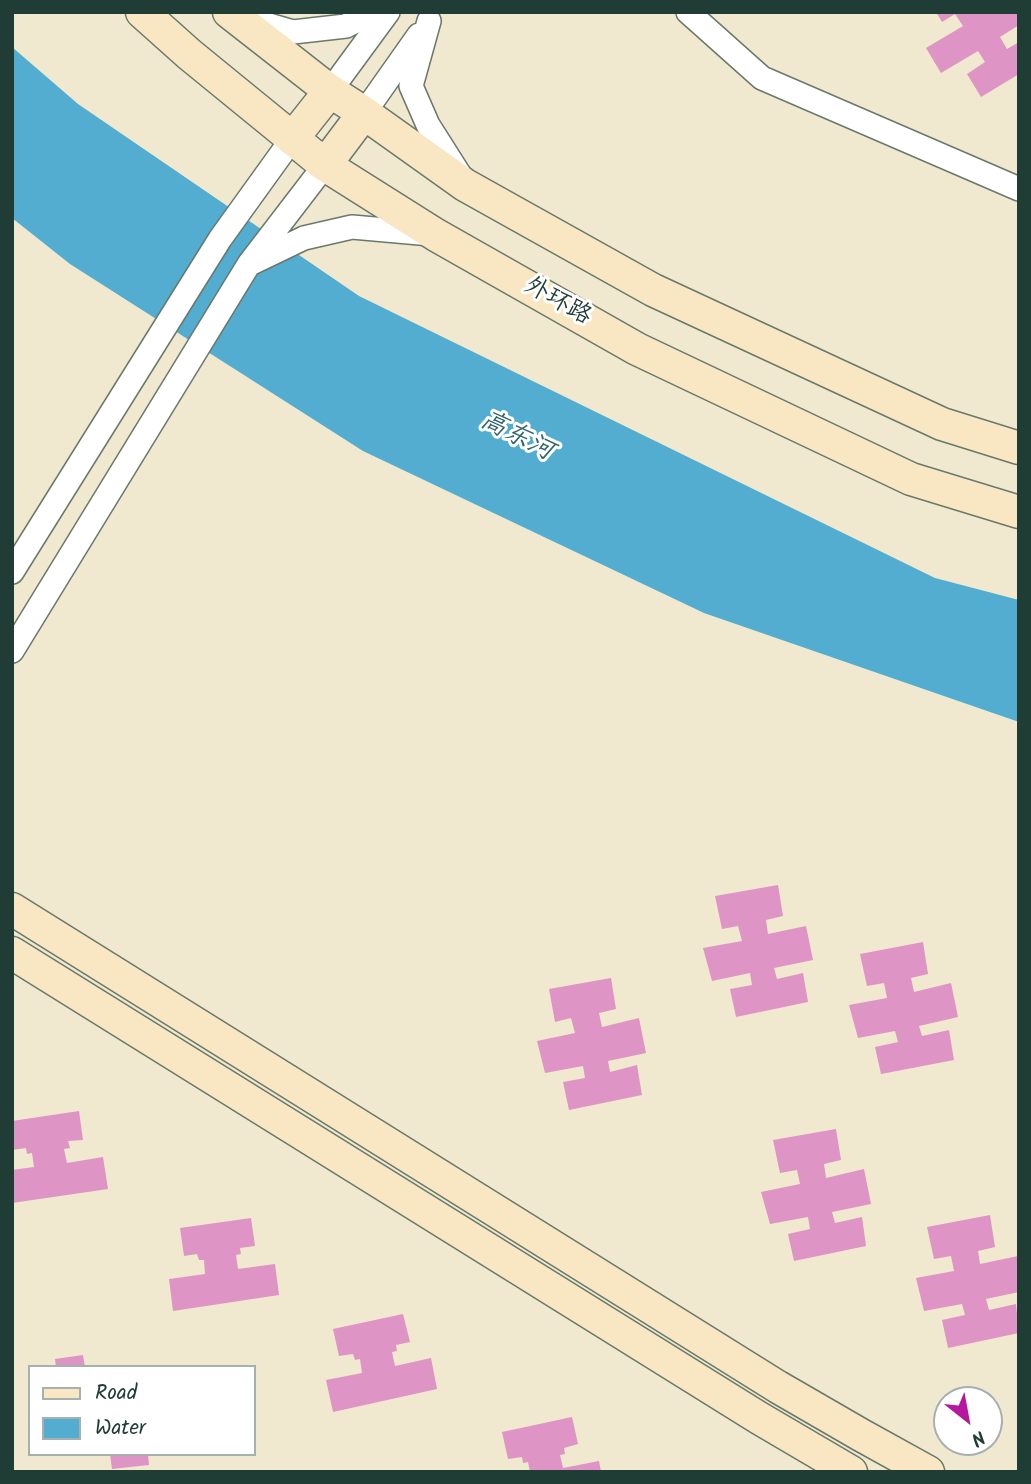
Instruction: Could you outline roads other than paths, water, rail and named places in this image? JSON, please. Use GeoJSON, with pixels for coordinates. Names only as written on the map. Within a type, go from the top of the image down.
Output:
{"type":"FeatureCollection","features":[{"type":"Feature","properties":{"kind":"main road","name":"外环路"},"geometry":{"type":"LineString","coordinates":[[142,12],[325,165],[436,235],[650,355],[911,478],[1019,512]]}},
{"type":"Feature","properties":{"kind":"main road"},"geometry":{"type":"LineString","coordinates":[[229,13],[330,91],[465,185],[653,290],[942,424],[1019,448]]}},
{"type":"Feature","properties":{"kind":"main road"},"geometry":{"type":"LineString","coordinates":[[292,139],[330,91]]}},
{"type":"Feature","properties":{"kind":"main road"},"geometry":{"type":"LineString","coordinates":[[325,165],[364,113]]}},
{"type":"Feature","properties":{"kind":"main road"},"geometry":{"type":"LineString","coordinates":[[12,909],[778,1387],[928,1472]]}},
{"type":"Feature","properties":{"kind":"main road"},"geometry":{"type":"LineString","coordinates":[[12,953],[759,1418],[851,1472]]}},
{"type":"Feature","properties":{"kind":"street"},"geometry":{"type":"LineString","coordinates":[[229,13],[293,32],[346,26],[372,12]]}},
{"type":"Feature","properties":{"kind":"street"},"geometry":{"type":"LineString","coordinates":[[330,91],[388,12]]}},
{"type":"Feature","properties":{"kind":"street"},"geometry":{"type":"LineString","coordinates":[[688,12],[762,78],[1019,189]]}},
{"type":"Feature","properties":{"kind":"street"},"geometry":{"type":"LineString","coordinates":[[364,113],[432,17]]}},
{"type":"Feature","properties":{"kind":"street"},"geometry":{"type":"LineString","coordinates":[[432,17],[411,86],[428,125],[465,185]]}},
{"type":"Feature","properties":{"kind":"street"},"geometry":{"type":"LineString","coordinates":[[12,572],[220,239],[292,139]]}},
{"type":"Feature","properties":{"kind":"street"},"geometry":{"type":"LineString","coordinates":[[12,651],[250,264],[325,165]]}},
{"type":"Feature","properties":{"kind":"street"},"geometry":{"type":"LineString","coordinates":[[250,264],[304,238],[352,228],[436,235]]}},
{"type":"Feature","properties":{"kind":"water","name":"高东河"},"geometry":{"type":"Polygon","coordinates":[[[12,47],[78,104],[359,296],[935,578],[1019,600],[1019,722],[704,613],[363,451],[70,264],[12,218],[12,47]]]}}]}
